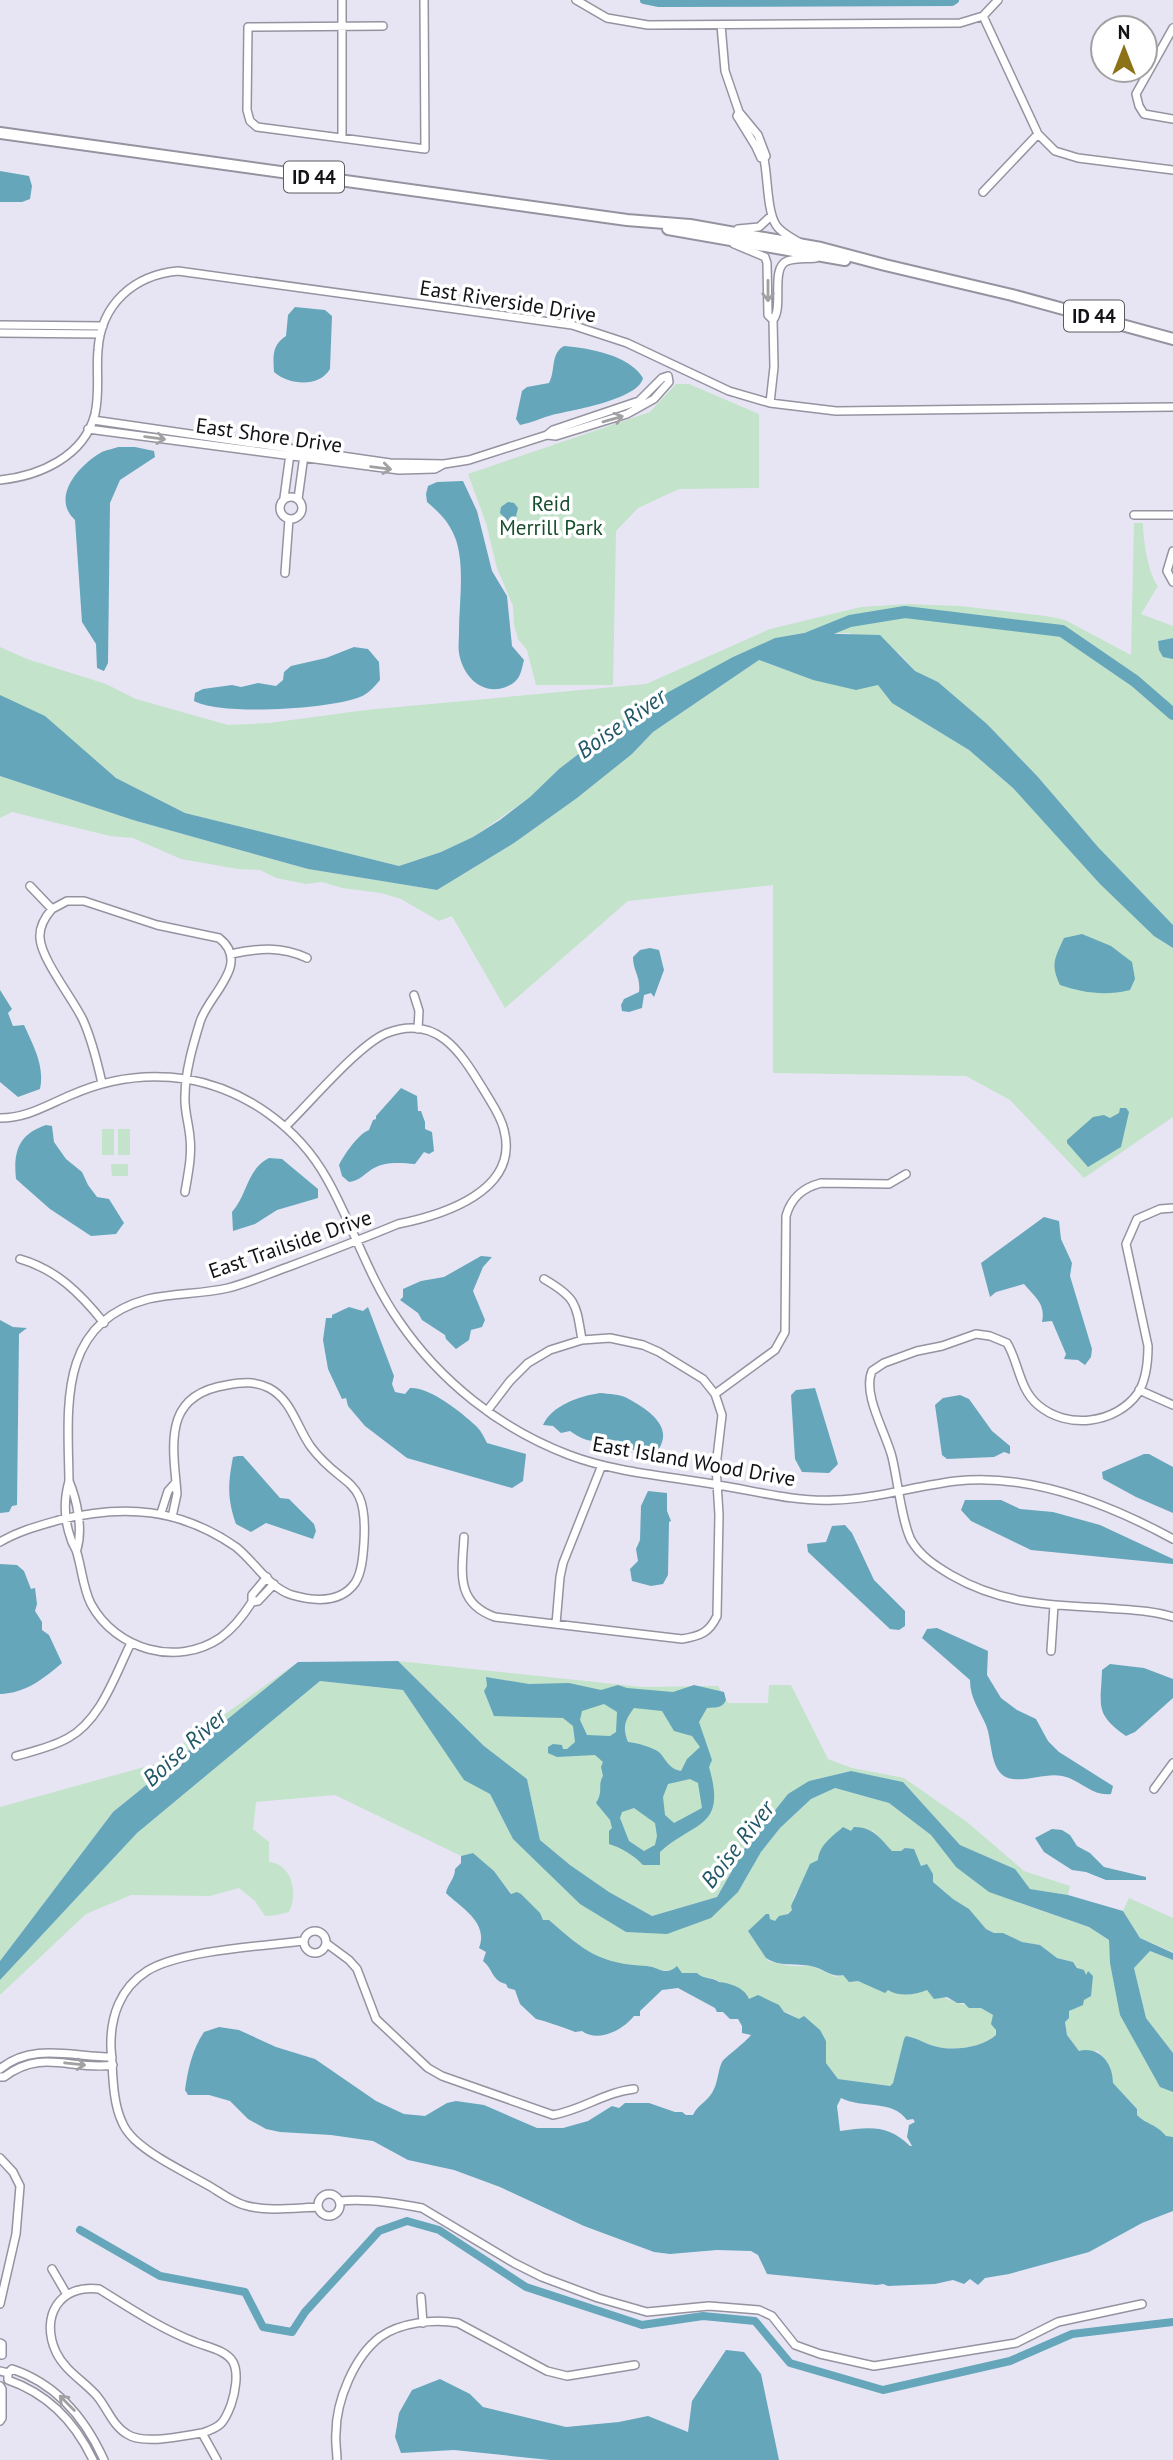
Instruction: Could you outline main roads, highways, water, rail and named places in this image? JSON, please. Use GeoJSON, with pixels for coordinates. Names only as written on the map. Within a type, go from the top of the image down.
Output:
{"type":"FeatureCollection","features":[{"type":"Feature","properties":{"kind":"highway","name":"ID 44"},"geometry":{"type":"LineString","coordinates":[[0,133],[803,245],[1012,295],[1173,339]]}},
{"type":"Feature","properties":{"kind":"highway","name":"ID 44"},"geometry":{"type":"LineString","coordinates":[[721,235],[820,257],[885,265]]}},
{"type":"Feature","properties":{"kind":"water"},"geometry":{"type":"Polygon","coordinates":[[[0,171],[29,176],[32,186],[30,199],[22,202],[0,202],[0,171]]]}},
{"type":"Feature","properties":{"kind":"water"},"geometry":{"type":"Polygon","coordinates":[[[295,307],[325,310],[332,316],[330,369],[325,375],[311,382],[295,382],[274,372],[274,351],[286,336],[288,315],[295,307]]]}},
{"type":"Feature","properties":{"kind":"water"},"geometry":{"type":"Polygon","coordinates":[[[564,346],[618,358],[637,370],[643,378],[638,386],[617,398],[520,425],[516,419],[522,391],[527,387],[549,383],[557,353],[564,346]]]}},
{"type":"Feature","properties":{"kind":"water"},"geometry":{"type":"Polygon","coordinates":[[[118,447],[154,451],[155,457],[120,480],[110,503],[108,663],[104,671],[97,668],[96,644],[82,622],[75,520],[68,511],[66,501],[71,482],[85,464],[102,452],[118,447]]]}},
{"type":"Feature","properties":{"kind":"water"},"geometry":{"type":"Polygon","coordinates":[[[463,481],[477,511],[492,571],[507,596],[512,646],[524,660],[518,679],[499,689],[483,687],[476,683],[461,662],[459,551],[448,524],[427,502],[428,486],[437,482],[463,481]]]}},
{"type":"Feature","properties":{"kind":"water"},"geometry":{"type":"Polygon","coordinates":[[[508,502],[514,503],[518,508],[516,516],[519,522],[515,527],[509,526],[500,513],[501,507],[508,502]]]}},
{"type":"Feature","properties":{"kind":"water","name":"Boise River"},"geometry":{"type":"Polygon","coordinates":[[[804,633],[880,635],[915,671],[938,682],[987,724],[1173,925],[1173,948],[1154,936],[1100,884],[1013,788],[969,750],[892,703],[878,685],[856,690],[813,680],[759,660],[653,732],[632,754],[577,798],[514,843],[437,890],[308,869],[133,820],[0,776],[0,695],[45,716],[116,778],[185,813],[399,866],[441,852],[500,820],[616,725],[663,695],[733,657],[775,638],[804,633]]]}},
{"type":"Feature","properties":{"kind":"water"},"geometry":{"type":"Polygon","coordinates":[[[1173,638],[1173,659],[1163,657],[1158,641],[1173,638]]]}},
{"type":"Feature","properties":{"kind":"water"},"geometry":{"type":"Polygon","coordinates":[[[354,647],[368,649],[379,662],[380,680],[360,697],[326,705],[276,709],[227,708],[194,701],[195,693],[203,689],[232,685],[241,687],[258,683],[276,686],[291,666],[326,658],[354,647]]]}},
{"type":"Feature","properties":{"kind":"water"},"geometry":{"type":"Polygon","coordinates":[[[1082,934],[1111,946],[1132,962],[1135,979],[1130,990],[1095,993],[1060,985],[1054,966],[1058,951],[1064,938],[1082,934]]]}},
{"type":"Feature","properties":{"kind":"water"},"geometry":{"type":"Polygon","coordinates":[[[640,950],[659,950],[664,970],[654,997],[651,993],[644,995],[642,1008],[622,1011],[624,999],[639,992],[633,957],[640,950]]]}},
{"type":"Feature","properties":{"kind":"water"},"geometry":{"type":"Polygon","coordinates":[[[0,990],[12,1009],[8,1013],[13,1026],[24,1025],[40,1064],[40,1089],[18,1097],[0,1082],[0,990]]]}},
{"type":"Feature","properties":{"kind":"water"},"geometry":{"type":"Polygon","coordinates":[[[401,1088],[417,1096],[418,1111],[421,1111],[425,1129],[432,1132],[434,1151],[429,1154],[424,1152],[415,1164],[384,1164],[349,1182],[342,1176],[339,1165],[341,1161],[401,1088]]]}},
{"type":"Feature","properties":{"kind":"water"},"geometry":{"type":"Polygon","coordinates":[[[1120,1108],[1126,1108],[1129,1112],[1121,1147],[1088,1167],[1067,1140],[1093,1117],[1104,1115],[1110,1118],[1119,1113],[1120,1108]]]}},
{"type":"Feature","properties":{"kind":"water"},"geometry":{"type":"Polygon","coordinates":[[[46,1125],[52,1126],[54,1142],[66,1159],[82,1172],[97,1197],[109,1199],[124,1223],[116,1234],[91,1236],[50,1209],[16,1179],[16,1160],[20,1145],[30,1133],[46,1125]]]}},
{"type":"Feature","properties":{"kind":"water"},"geometry":{"type":"Polygon","coordinates":[[[269,1158],[282,1159],[318,1189],[318,1198],[277,1210],[255,1224],[233,1231],[232,1212],[251,1176],[261,1163],[269,1158]]]}},
{"type":"Feature","properties":{"kind":"water"},"geometry":{"type":"Polygon","coordinates":[[[1044,1217],[1059,1221],[1061,1239],[1072,1263],[1070,1276],[1092,1349],[1091,1357],[1085,1365],[1078,1360],[1064,1359],[1066,1354],[1052,1321],[1042,1322],[1041,1305],[1024,1284],[996,1292],[990,1297],[981,1263],[1044,1217]]]}},
{"type":"Feature","properties":{"kind":"water"},"geometry":{"type":"Polygon","coordinates":[[[481,1256],[492,1257],[483,1267],[473,1291],[485,1320],[482,1327],[471,1330],[469,1340],[456,1349],[445,1335],[422,1320],[418,1313],[400,1300],[403,1297],[403,1289],[421,1281],[444,1277],[481,1256]]]}},
{"type":"Feature","properties":{"kind":"water"},"geometry":{"type":"Polygon","coordinates":[[[349,1307],[363,1311],[368,1307],[394,1376],[392,1384],[395,1392],[405,1394],[410,1388],[427,1392],[445,1401],[469,1420],[479,1429],[487,1443],[526,1454],[523,1481],[512,1488],[407,1458],[365,1426],[348,1406],[346,1398],[342,1399],[328,1369],[323,1340],[326,1318],[332,1318],[332,1315],[349,1307]]]}},
{"type":"Feature","properties":{"kind":"water"},"geometry":{"type":"Polygon","coordinates":[[[0,1320],[13,1327],[27,1328],[19,1334],[17,1505],[12,1506],[9,1512],[0,1513],[0,1320]]]}},
{"type":"Feature","properties":{"kind":"water"},"geometry":{"type":"Polygon","coordinates":[[[815,1388],[838,1464],[829,1473],[802,1472],[795,1459],[791,1395],[796,1390],[815,1388]]]}},
{"type":"Feature","properties":{"kind":"water"},"geometry":{"type":"Polygon","coordinates":[[[600,1393],[624,1397],[640,1405],[658,1421],[663,1435],[657,1451],[641,1455],[638,1451],[619,1447],[619,1441],[584,1439],[570,1431],[561,1433],[553,1426],[543,1425],[560,1407],[584,1396],[600,1393]]]}},
{"type":"Feature","properties":{"kind":"water"},"geometry":{"type":"Polygon","coordinates":[[[960,1395],[969,1399],[992,1431],[1010,1446],[1010,1454],[1004,1452],[994,1457],[947,1459],[942,1455],[935,1405],[943,1398],[960,1395]]]}},
{"type":"Feature","properties":{"kind":"water"},"geometry":{"type":"Polygon","coordinates":[[[1144,1454],[1173,1467],[1173,1513],[1103,1479],[1102,1472],[1144,1454]]]}},
{"type":"Feature","properties":{"kind":"water"},"geometry":{"type":"Polygon","coordinates":[[[243,1456],[280,1498],[289,1499],[314,1524],[316,1531],[313,1539],[266,1523],[251,1532],[236,1524],[229,1483],[233,1457],[243,1456]]]}},
{"type":"Feature","properties":{"kind":"water"},"geometry":{"type":"Polygon","coordinates":[[[648,1491],[667,1493],[667,1511],[671,1521],[668,1575],[663,1584],[651,1586],[632,1581],[630,1569],[638,1561],[636,1549],[640,1540],[641,1506],[648,1491]]]}},
{"type":"Feature","properties":{"kind":"water"},"geometry":{"type":"Polygon","coordinates":[[[965,1500],[1001,1500],[1020,1509],[1053,1512],[1100,1525],[1173,1559],[1173,1564],[1031,1550],[971,1521],[961,1510],[965,1500]]]}},
{"type":"Feature","properties":{"kind":"water"},"geometry":{"type":"Polygon","coordinates":[[[845,1525],[852,1533],[874,1580],[905,1611],[905,1626],[899,1630],[890,1629],[808,1552],[807,1544],[826,1542],[832,1526],[845,1525]]]}},
{"type":"Feature","properties":{"kind":"water"},"geometry":{"type":"Polygon","coordinates":[[[0,1564],[17,1565],[24,1571],[31,1589],[35,1588],[35,1611],[42,1622],[42,1630],[49,1635],[62,1663],[26,1688],[0,1694],[0,1564]]]}},
{"type":"Feature","properties":{"kind":"water"},"geometry":{"type":"Polygon","coordinates":[[[937,1628],[988,1651],[987,1675],[1001,1698],[1036,1719],[1048,1741],[1059,1752],[1113,1786],[1111,1794],[1098,1793],[1062,1776],[1025,1779],[1005,1777],[993,1758],[986,1725],[973,1698],[970,1680],[922,1638],[927,1629],[937,1628]]]}},
{"type":"Feature","properties":{"kind":"water"},"geometry":{"type":"Polygon","coordinates":[[[398,1661],[484,1746],[527,1779],[540,1840],[609,1892],[652,1916],[717,1897],[745,1848],[788,1794],[809,1781],[851,1771],[903,1782],[960,1845],[1015,1869],[1030,1889],[1068,1895],[1123,1911],[1140,1938],[1173,1953],[1173,1960],[1150,1951],[1134,1968],[1146,2018],[1173,2053],[1173,2092],[1160,2087],[1120,2015],[1110,1963],[1109,1940],[1089,1927],[989,1892],[956,1867],[931,1835],[889,1803],[835,1788],[811,1799],[780,1828],[761,1852],[738,1892],[711,1918],[667,1934],[626,1932],[580,1904],[513,1839],[490,1794],[464,1780],[403,1690],[320,1681],[137,1833],[0,1980],[0,1961],[113,1812],[298,1662],[398,1661]]]}},
{"type":"Feature","properties":{"kind":"water"},"geometry":{"type":"Polygon","coordinates":[[[1110,1664],[1144,1668],[1173,1679],[1173,1698],[1135,1732],[1126,1736],[1109,1721],[1102,1708],[1102,1670],[1110,1664]]]}},
{"type":"Feature","properties":{"kind":"water"},"geometry":{"type":"Polygon","coordinates":[[[486,1677],[529,1684],[569,1683],[601,1690],[618,1685],[673,1692],[694,1685],[724,1692],[724,1703],[718,1707],[707,1708],[699,1722],[712,1760],[709,1767],[714,1802],[711,1813],[704,1821],[660,1852],[660,1865],[643,1865],[627,1852],[609,1844],[609,1831],[612,1828],[610,1820],[596,1803],[600,1795],[603,1762],[595,1755],[557,1757],[548,1753],[548,1747],[553,1744],[567,1749],[575,1742],[573,1726],[563,1718],[494,1716],[484,1691],[487,1686],[486,1677]],[[604,1704],[582,1711],[580,1720],[587,1735],[610,1736],[616,1732],[617,1712],[604,1704]],[[634,1708],[625,1728],[628,1742],[657,1751],[669,1764],[681,1771],[687,1759],[700,1747],[692,1736],[674,1731],[662,1711],[634,1708]],[[690,1779],[668,1784],[663,1797],[665,1815],[674,1823],[702,1808],[698,1783],[690,1779]],[[634,1808],[622,1812],[620,1818],[629,1841],[644,1851],[655,1845],[655,1823],[634,1808]]]}},
{"type":"Feature","properties":{"kind":"water"},"geometry":{"type":"Polygon","coordinates":[[[843,1827],[851,1831],[854,1827],[866,1829],[876,1834],[892,1851],[914,1849],[921,1866],[927,1864],[933,1874],[933,1882],[969,1909],[986,1929],[1022,1942],[1040,1945],[1057,1958],[1073,1962],[1077,1968],[1084,1970],[1086,1975],[1088,1971],[1093,1976],[1091,1996],[1084,2000],[1083,2005],[1069,2011],[1069,2018],[1065,2022],[1067,2035],[1079,2051],[1093,2051],[1104,2058],[1113,2083],[1137,2109],[1137,2115],[1166,2136],[1173,2137],[1173,2211],[1142,2223],[1089,2252],[985,2278],[978,2285],[970,2279],[964,2284],[953,2280],[935,2284],[888,2286],[767,2274],[758,2255],[751,2251],[717,2250],[670,2254],[654,2252],[584,2226],[500,2187],[454,2170],[408,2160],[373,2141],[266,2129],[248,2119],[230,2101],[209,2095],[188,2095],[185,2090],[196,2046],[204,2032],[219,2027],[239,2030],[276,2047],[315,2059],[376,2101],[404,2114],[425,2116],[447,2103],[456,2101],[484,2105],[537,2128],[563,2128],[588,2121],[612,2106],[619,2108],[625,2103],[649,2103],[693,2115],[712,2093],[722,2062],[751,2035],[742,2033],[738,2019],[730,2019],[723,2012],[717,2012],[715,2008],[678,1988],[662,1990],[640,2011],[640,2016],[634,2016],[617,2030],[603,2035],[575,2032],[536,2019],[520,2004],[515,1990],[495,1978],[483,1961],[486,1952],[479,1948],[481,1939],[477,1923],[446,1893],[455,1869],[461,1863],[461,1856],[473,1853],[494,1871],[511,1894],[521,1894],[540,1913],[543,1920],[549,1920],[594,1954],[617,1962],[665,1971],[677,1966],[682,1973],[697,1973],[732,1985],[741,1989],[749,1999],[758,1995],[799,2019],[804,2016],[820,2030],[826,2041],[826,2063],[838,2079],[890,2086],[906,2036],[934,2046],[953,2048],[977,2045],[996,2035],[991,2024],[993,2015],[981,2008],[969,2008],[964,2003],[957,2003],[947,1997],[934,1999],[927,1990],[897,1994],[888,1990],[885,1993],[858,1981],[849,1982],[843,1975],[835,1975],[811,1966],[776,1963],[766,1958],[748,1931],[766,1914],[775,1921],[792,1910],[791,1906],[810,1864],[818,1860],[824,1845],[843,1827]],[[841,2098],[837,2106],[840,2131],[878,2129],[894,2134],[912,2146],[907,2137],[909,2125],[915,2122],[913,2119],[907,2120],[893,2109],[841,2098]]]}},
{"type":"Feature","properties":{"kind":"water"},"geometry":{"type":"Polygon","coordinates":[[[1052,1829],[1062,1830],[1070,1835],[1077,1846],[1090,1853],[1104,1867],[1146,1877],[1146,1880],[1106,1880],[1072,1870],[1044,1852],[1035,1838],[1052,1829]]]}},
{"type":"Feature","properties":{"kind":"water"},"geometry":{"type":"Polygon","coordinates":[[[726,2350],[744,2352],[761,2374],[779,2460],[550,2460],[454,2450],[401,2453],[395,2437],[399,2413],[412,2390],[440,2379],[470,2394],[483,2407],[566,2427],[648,2416],[688,2432],[692,2401],[726,2350]]]}},
{"type":"Feature","properties":{"kind":"waterway"},"geometry":{"type":"LineString","coordinates":[[644,0],[659,3],[955,0]]}},
{"type":"Feature","properties":{"kind":"waterway"},"geometry":{"type":"LineString","coordinates":[[808,638],[850,621],[905,612],[1062,631],[1135,681],[1173,714]]}},
{"type":"Feature","properties":{"kind":"waterway"},"geometry":{"type":"LineString","coordinates":[[80,2230],[160,2276],[245,2292],[263,2327],[292,2332],[305,2312],[379,2231],[407,2221],[439,2230],[526,2287],[642,2325],[703,2316],[755,2321],[790,2363],[883,2390],[1010,2361],[1072,2334],[1173,2322]]}},
{"type":"Feature","properties":{"kind":"park label","name":"Reid Merrill Park"},"geometry":{"type":"Point","coordinates":[551,515]}}]}
